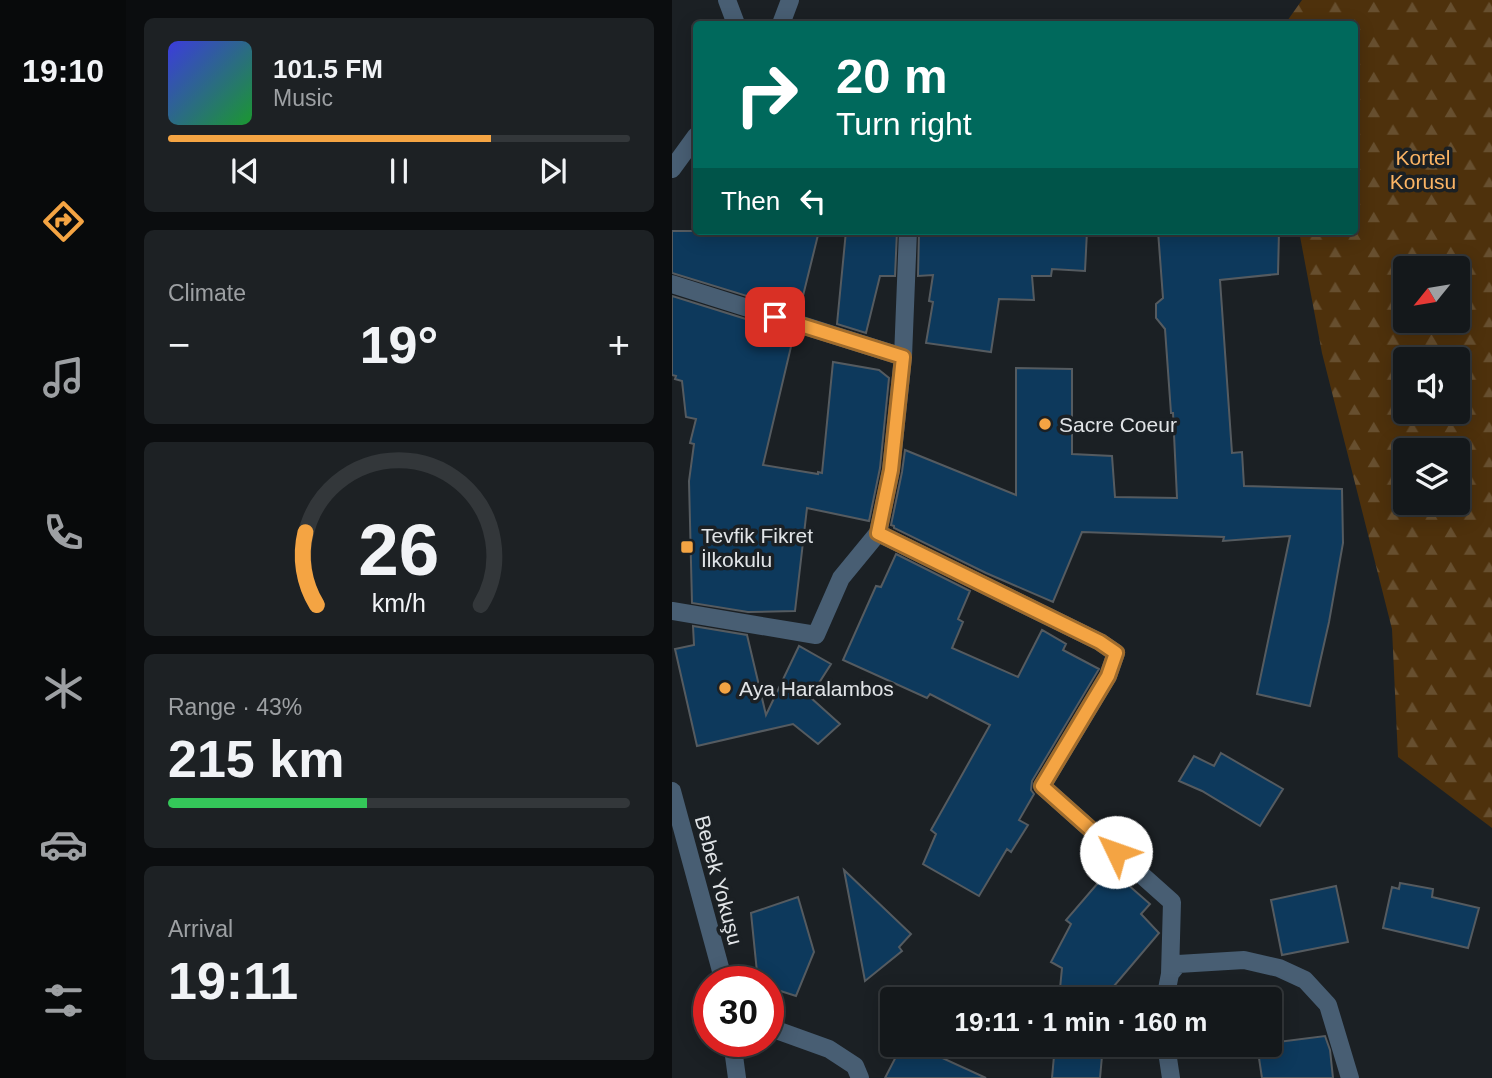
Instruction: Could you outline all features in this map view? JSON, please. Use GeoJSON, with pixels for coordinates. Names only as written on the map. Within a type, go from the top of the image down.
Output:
{"type":"FeatureCollection","features":[{"type":"Feature","properties":{"kind":"street"},"geometry":{"type":"LineString","coordinates":[[727,0],[735,21]]}},
{"type":"Feature","properties":{"kind":"street"},"geometry":{"type":"LineString","coordinates":[[782,21],[790,0]]}},
{"type":"Feature","properties":{"kind":"street"},"geometry":{"type":"LineString","coordinates":[[672,169],[693,140]]}},
{"type":"Feature","properties":{"kind":"street"},"geometry":{"type":"LineString","coordinates":[[672,611],[816,635],[841,578],[878,533],[891,470],[903,357],[908,235]]}},
{"type":"Feature","properties":{"kind":"street"},"geometry":{"type":"LineString","coordinates":[[672,284],[903,357]]}},
{"type":"Feature","properties":{"kind":"street"},"geometry":{"type":"LineString","coordinates":[[878,533],[1100,642],[1116,653],[1108,676],[1042,786],[1172,902],[1167,987]]}},
{"type":"Feature","properties":{"kind":"street","name":"Bebek Yokuşu"},"geometry":{"type":"LineString","coordinates":[[672,790],[720,966]]}},
{"type":"Feature","properties":{"kind":"street"},"geometry":{"type":"LineString","coordinates":[[1170,974],[1178,964],[1244,960],[1279,968],[1305,980],[1328,1004],[1350,1078]]}},
{"type":"Feature","properties":{"kind":"street"},"geometry":{"type":"LineString","coordinates":[[784,1033],[829,1049],[855,1066],[860,1078]]}},
{"type":"Feature","properties":{"kind":"street"},"geometry":{"type":"LineString","coordinates":[[734,1057],[737,1078]]}},
{"type":"Feature","properties":{"kind":"street"},"geometry":{"type":"LineString","coordinates":[[1168,1057],[1171,1078]]}},
{"type":"Feature","properties":{"kind":"green space","name":"Kortel Korusu"},"geometry":{"type":"Polygon","coordinates":[[[1302,0],[1492,0],[1492,828],[1398,757],[1392,629],[1322,353],[1300,235],[1358,235],[1358,21],[1287,21],[1302,0]]]}},
{"type":"Feature","properties":{"kind":"building"},"geometry":{"type":"Polygon","coordinates":[[[672,231],[693,231],[693,235],[818,235],[799,312],[672,273],[672,231]]]}},
{"type":"Feature","properties":{"kind":"building"},"geometry":{"type":"Polygon","coordinates":[[[846,235],[897,235],[895,276],[880,276],[866,333],[837,324],[846,235]]]}},
{"type":"Feature","properties":{"kind":"building"},"geometry":{"type":"Polygon","coordinates":[[[919,235],[1087,235],[1085,271],[1052,269],[1051,276],[1032,276],[1034,300],[999,299],[991,352],[926,343],[933,302],[929,301],[933,275],[918,276],[919,235]]]}},
{"type":"Feature","properties":{"kind":"building"},"geometry":{"type":"Polygon","coordinates":[[[1158,235],[1279,235],[1278,274],[1220,280],[1232,453],[1242,452],[1244,486],[1342,489],[1343,543],[1310,706],[1257,694],[1290,536],[1223,541],[1224,537],[1082,532],[1053,602],[986,573],[891,525],[905,450],[1016,495],[1016,368],[1072,369],[1072,454],[1112,456],[1115,497],[1177,498],[1165,329],[1156,318],[1156,304],[1163,298],[1158,235]]]}},
{"type":"Feature","properties":{"kind":"building"},"geometry":{"type":"Polygon","coordinates":[[[672,296],[794,334],[763,465],[822,473],[833,362],[879,370],[889,378],[880,468],[869,521],[807,508],[795,611],[748,612],[692,603],[689,481],[694,444],[690,443],[696,419],[686,417],[682,381],[672,375],[672,296]]]}},
{"type":"Feature","properties":{"kind":"building"},"geometry":{"type":"Polygon","coordinates":[[[896,554],[970,591],[958,619],[963,622],[952,648],[1018,677],[1042,630],[1066,644],[1063,650],[1099,669],[1032,781],[1031,790],[1034,794],[1019,820],[1028,825],[1011,852],[1007,849],[979,896],[923,864],[936,834],[931,830],[990,725],[930,694],[927,698],[843,660],[876,586],[881,587],[896,554]]]}},
{"type":"Feature","properties":{"kind":"building"},"geometry":{"type":"Polygon","coordinates":[[[693,626],[747,635],[766,715],[799,646],[831,664],[810,697],[840,724],[818,744],[793,724],[697,746],[675,649],[694,645],[693,626]]]}},
{"type":"Feature","properties":{"kind":"building"},"geometry":{"type":"Polygon","coordinates":[[[1221,753],[1283,789],[1260,826],[1202,791],[1179,781],[1194,756],[1214,766],[1221,753]]]}},
{"type":"Feature","properties":{"kind":"building"},"geometry":{"type":"Polygon","coordinates":[[[1110,869],[1150,904],[1141,914],[1159,933],[1113,987],[1060,987],[1062,968],[1051,962],[1071,924],[1066,920],[1110,869]]]}},
{"type":"Feature","properties":{"kind":"building"},"geometry":{"type":"Polygon","coordinates":[[[844,870],[911,934],[899,947],[902,951],[865,981],[844,870]]]}},
{"type":"Feature","properties":{"kind":"building"},"geometry":{"type":"Polygon","coordinates":[[[1400,883],[1433,889],[1432,897],[1479,908],[1468,948],[1383,928],[1392,887],[1399,889],[1400,883]]]}},
{"type":"Feature","properties":{"kind":"building"},"geometry":{"type":"Polygon","coordinates":[[[1336,886],[1348,942],[1282,955],[1271,900],[1336,886]]]}},
{"type":"Feature","properties":{"kind":"building"},"geometry":{"type":"Polygon","coordinates":[[[798,897],[814,952],[796,996],[784,992],[784,966],[756,966],[751,913],[798,897]]]}},
{"type":"Feature","properties":{"kind":"building"},"geometry":{"type":"Polygon","coordinates":[[[1325,1036],[1330,1050],[1333,1078],[1262,1078],[1259,1057],[1282,1057],[1282,1041],[1325,1036]]]}},
{"type":"Feature","properties":{"kind":"building"},"geometry":{"type":"Polygon","coordinates":[[[896,1057],[940,1057],[986,1078],[885,1078],[896,1057]]]}},
{"type":"Feature","properties":{"kind":"building"},"geometry":{"type":"Polygon","coordinates":[[[1054,1057],[1102,1057],[1100,1078],[1052,1078],[1054,1057]]]}},
{"type":"Feature","properties":{"kind":"place","name":"Sacre Coeur"},"geometry":{"type":"Point","coordinates":[1045,424]}},
{"type":"Feature","properties":{"kind":"place","name":"Tevfik Fikret İlkokulu"},"geometry":{"type":"Point","coordinates":[687,547]}},
{"type":"Feature","properties":{"kind":"place","name":"Aya Haralambos"},"geometry":{"type":"Point","coordinates":[725,688]}},
{"type":"Feature","properties":{"kind":"route"},"geometry":{"type":"LineString","coordinates":[[775,317],[903,357],[891,470],[878,533],[1100,642],[1116,653],[1108,676],[1042,786],[1116,852]]}}]}
